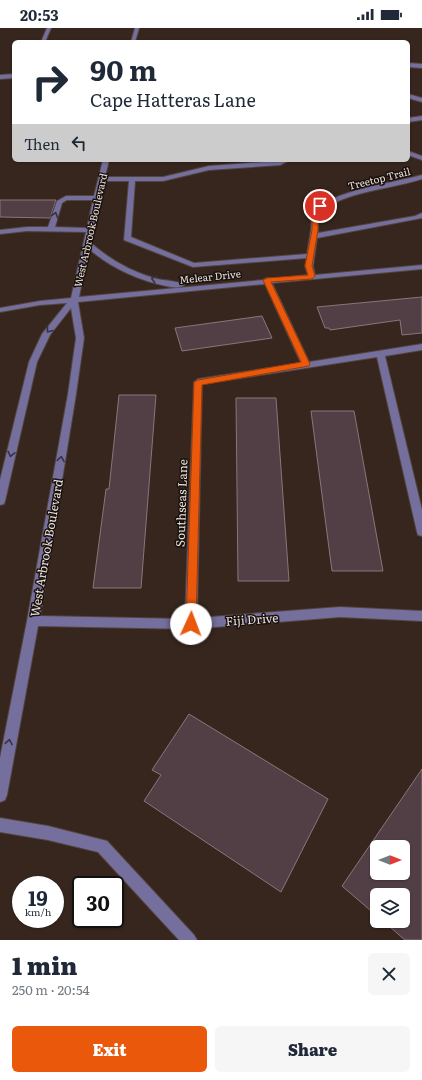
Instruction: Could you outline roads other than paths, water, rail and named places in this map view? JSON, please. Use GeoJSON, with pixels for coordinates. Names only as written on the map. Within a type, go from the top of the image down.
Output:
{"type":"FeatureCollection","features":[{"type":"Feature","properties":{"kind":"street"},"geometry":{"type":"LineString","coordinates":[[44,40],[49,28]]}},
{"type":"Feature","properties":{"kind":"street"},"geometry":{"type":"LineString","coordinates":[[133,40],[136,28]]}},
{"type":"Feature","properties":{"kind":"street"},"geometry":{"type":"LineString","coordinates":[[410,65],[422,66]]}},
{"type":"Feature","properties":{"kind":"street"},"geometry":{"type":"LineString","coordinates":[[0,77],[12,76]]}},
{"type":"Feature","properties":{"kind":"street"},"geometry":{"type":"LineString","coordinates":[[410,97],[422,100]]}},
{"type":"Feature","properties":{"kind":"street"},"geometry":{"type":"LineString","coordinates":[[410,120],[422,118]]}},
{"type":"Feature","properties":{"kind":"street"},"geometry":{"type":"LineString","coordinates":[[410,154],[422,158]]}},
{"type":"Feature","properties":{"kind":"street","name":"West Arbrook Boulevard"},"geometry":{"type":"LineString","coordinates":[[0,795],[14,711],[33,621],[57,487],[80,338],[74,300],[106,162]]}},
{"type":"Feature","properties":{"kind":"street"},"geometry":{"type":"LineString","coordinates":[[102,179],[163,179],[209,168],[282,162]]}},
{"type":"Feature","properties":{"kind":"street"},"geometry":{"type":"LineString","coordinates":[[132,179],[127,238],[193,265],[310,256]]}},
{"type":"Feature","properties":{"kind":"street","name":"Treetop Trail"},"geometry":{"type":"LineString","coordinates":[[312,276],[309,266],[314,236],[315,212],[320,206],[351,194],[421,179]]}},
{"type":"Feature","properties":{"kind":"street"},"geometry":{"type":"LineString","coordinates":[[51,228],[59,202],[66,198],[97,198]]}},
{"type":"Feature","properties":{"kind":"street"},"geometry":{"type":"LineString","coordinates":[[314,236],[417,218],[422,214]]}},
{"type":"Feature","properties":{"kind":"street"},"geometry":{"type":"LineString","coordinates":[[0,232],[16,229],[51,228],[90,230]]}},
{"type":"Feature","properties":{"kind":"street"},"geometry":{"type":"LineString","coordinates":[[87,243],[98,255],[117,266],[140,275],[170,284],[206,286]]}},
{"type":"Feature","properties":{"kind":"street","name":"Melear Drive"},"geometry":{"type":"LineString","coordinates":[[0,310],[40,303],[206,286],[422,267]]}},
{"type":"Feature","properties":{"kind":"street"},"geometry":{"type":"LineString","coordinates":[[267,280],[306,364],[422,347]]}},
{"type":"Feature","properties":{"kind":"street","name":"West Arbrook Boulevard"},"geometry":{"type":"LineString","coordinates":[[0,501],[33,362],[46,334],[74,300]]}},
{"type":"Feature","properties":{"kind":"street"},"geometry":{"type":"LineString","coordinates":[[380,353],[422,532]]}},
{"type":"Feature","properties":{"kind":"street","name":"Southseas Lane"},"geometry":{"type":"LineString","coordinates":[[191,624],[198,382],[306,364]]}},
{"type":"Feature","properties":{"kind":"street","name":"Fiji Drive"},"geometry":{"type":"LineString","coordinates":[[33,621],[191,624],[340,612],[422,616]]}},
{"type":"Feature","properties":{"kind":"street"},"geometry":{"type":"LineString","coordinates":[[0,825],[48,833],[102,846],[189,940]]}}]}
